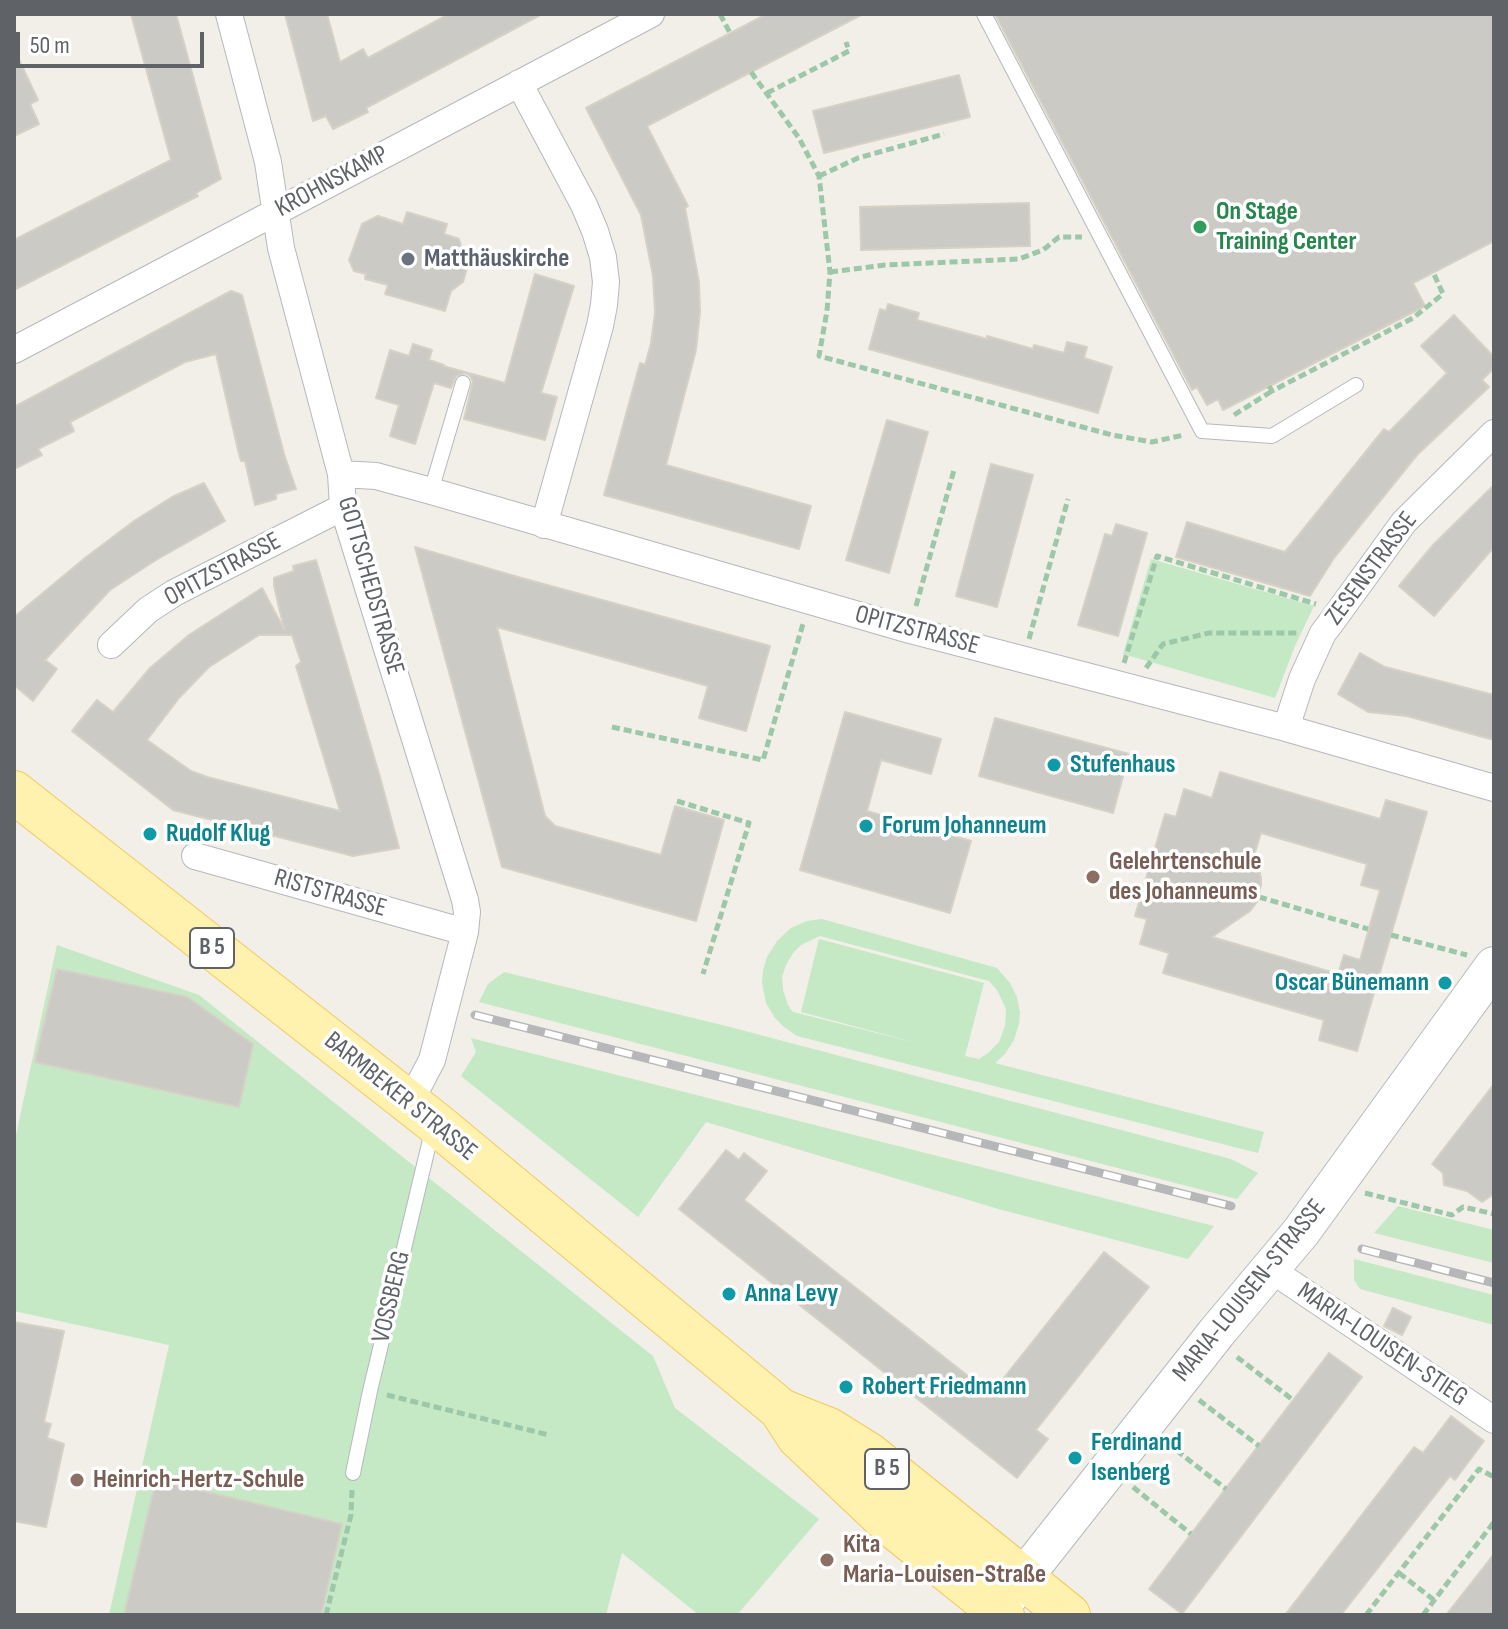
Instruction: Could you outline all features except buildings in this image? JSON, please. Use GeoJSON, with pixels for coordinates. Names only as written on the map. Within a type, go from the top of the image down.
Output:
{"type":"FeatureCollection","features":[{"type":"Feature","properties":{"kind":"main road","name":"BARMBEKER STRASSE"},"geometry":{"type":"LineString","coordinates":[[14,792],[422,1113],[781,1410],[829,1429],[869,1454],[1069,1615]]}},
{"type":"Feature","properties":{"kind":"main road","name":"MARIA-LOUISEN-STRASSE"},"geometry":{"type":"LineString","coordinates":[[1000,1613],[1022,1577],[1217,1332],[1301,1232],[1482,961]]}},
{"type":"Feature","properties":{"kind":"main road","name":"BARMBEKER STRASSE"},"geometry":{"type":"LineString","coordinates":[[781,1410],[798,1437],[853,1490],[891,1525],[1000,1613]]}},
{"type":"Feature","properties":{"kind":"street","name":"GOTTSCHEDSTRASSE"},"geometry":{"type":"LineString","coordinates":[[229,14],[268,162],[281,248],[341,474],[343,507],[465,900],[465,932],[432,1060],[422,1113]]}},
{"type":"Feature","properties":{"kind":"street","name":"KROHNSKAMP"},"geometry":{"type":"LineString","coordinates":[[14,350],[651,14]]}},
{"type":"Feature","properties":{"kind":"street"},"geometry":{"type":"LineString","coordinates":[[519,83],[590,218],[603,257],[606,282],[600,326],[544,525]]}},
{"type":"Feature","properties":{"kind":"street","name":"ZESENSTRASSE"},"geometry":{"type":"LineString","coordinates":[[1286,728],[1302,679],[1326,628],[1404,522],[1494,433]]}},
{"type":"Feature","properties":{"kind":"street","name":"OPITZSTRASSE"},"geometry":{"type":"LineString","coordinates":[[341,474],[376,476],[910,630],[1286,728],[1494,788]]}},
{"type":"Feature","properties":{"kind":"street","name":"OPITZSTRASSE"},"geometry":{"type":"LineString","coordinates":[[111,645],[148,610],[174,593],[343,507]]}},
{"type":"Feature","properties":{"kind":"street","name":"RISTSTRASSE"},"geometry":{"type":"LineString","coordinates":[[195,856],[465,932]]}},
{"type":"Feature","properties":{"kind":"street","name":"MARIA-LOUISEN-STIEG"},"geometry":{"type":"LineString","coordinates":[[1270,1269],[1494,1420]]}},
{"type":"Feature","properties":{"kind":"lane"},"geometry":{"type":"LineString","coordinates":[[984,14],[1202,431],[1272,436],[1356,385]]}},
{"type":"Feature","properties":{"kind":"lane"},"geometry":{"type":"LineString","coordinates":[[431,491],[463,383]]}},
{"type":"Feature","properties":{"kind":"lane","name":"VOSSBERG"},"geometry":{"type":"LineString","coordinates":[[353,1473],[422,1113]]}},
{"type":"Feature","properties":{"kind":"path"},"geometry":{"type":"LineString","coordinates":[[720,14],[730,33]]}},
{"type":"Feature","properties":{"kind":"path"},"geometry":{"type":"LineString","coordinates":[[767,93],[849,51],[846,42]]}},
{"type":"Feature","properties":{"kind":"path"},"geometry":{"type":"LineString","coordinates":[[751,72],[799,138],[819,176],[830,272],[819,356],[1112,435],[1152,442],[1202,431]]}},
{"type":"Feature","properties":{"kind":"path"},"geometry":{"type":"LineString","coordinates":[[819,176],[858,158],[944,134]]}},
{"type":"Feature","properties":{"kind":"path"},"geometry":{"type":"LineString","coordinates":[[830,272],[885,265],[1019,259],[1043,250],[1059,237],[1100,237]]}},
{"type":"Feature","properties":{"kind":"path"},"geometry":{"type":"LineString","coordinates":[[1269,386],[1272,391],[1413,318],[1443,294],[1433,272]]}},
{"type":"Feature","properties":{"kind":"path"},"geometry":{"type":"LineString","coordinates":[[910,630],[954,470]]}},
{"type":"Feature","properties":{"kind":"path"},"geometry":{"type":"LineString","coordinates":[[1024,660],[1068,499]]}},
{"type":"Feature","properties":{"kind":"path"},"geometry":{"type":"LineString","coordinates":[[1157,556],[1321,606],[1326,628],[1209,633],[1163,644],[1126,686],[1157,556]]}},
{"type":"Feature","properties":{"kind":"path"},"geometry":{"type":"LineString","coordinates":[[612,727],[763,760],[810,600]]}},
{"type":"Feature","properties":{"kind":"path"},"geometry":{"type":"LineString","coordinates":[[677,801],[749,823],[703,974]]}},
{"type":"Feature","properties":{"kind":"path"},"geometry":{"type":"LineString","coordinates":[[1259,897],[1368,929]]}},
{"type":"Feature","properties":{"kind":"path"},"geometry":{"type":"LineString","coordinates":[[1391,935],[1482,961]]}},
{"type":"Feature","properties":{"kind":"path"},"geometry":{"type":"LineString","coordinates":[[1335,1185],[1452,1215],[1463,1207],[1494,1214]]}},
{"type":"Feature","properties":{"kind":"path"},"geometry":{"type":"LineString","coordinates":[[1234,1355],[1293,1400]]}},
{"type":"Feature","properties":{"kind":"path"},"geometry":{"type":"LineString","coordinates":[[370,1391],[549,1435]]}},
{"type":"Feature","properties":{"kind":"path"},"geometry":{"type":"LineString","coordinates":[[1199,1399],[1259,1446]]}},
{"type":"Feature","properties":{"kind":"path"},"geometry":{"type":"LineString","coordinates":[[1166,1442],[1226,1489]]}},
{"type":"Feature","properties":{"kind":"path"},"geometry":{"type":"LineString","coordinates":[[1366,1615],[1479,1469],[1494,1477]]}},
{"type":"Feature","properties":{"kind":"path"},"geometry":{"type":"LineString","coordinates":[[326,1615],[351,1515],[353,1473]]}},
{"type":"Feature","properties":{"kind":"path"},"geometry":{"type":"LineString","coordinates":[[1132,1486],[1191,1534]]}},
{"type":"Feature","properties":{"kind":"path"},"geometry":{"type":"LineString","coordinates":[[1423,1615],[1494,1522]]}},
{"type":"Feature","properties":{"kind":"path"},"geometry":{"type":"LineString","coordinates":[[1399,1573],[1434,1600]]}},
{"type":"Feature","properties":{"kind":"green space"},"geometry":{"type":"Polygon","coordinates":[[[1151,559],[1314,606],[1275,698],[1123,654],[1151,559]]]}},
{"type":"Feature","properties":{"kind":"green space"},"geometry":{"type":"Polygon","coordinates":[[[822,919],[997,968],[1010,983],[1020,1012],[1014,1040],[995,1063],[1264,1132],[1258,1153],[797,1036],[775,1018],[766,1003],[763,970],[777,941],[791,928],[822,919]],[[820,936],[801,945],[793,953],[782,977],[783,990],[793,1012],[921,1044],[801,1012],[819,939],[984,983],[965,1056],[979,1059],[999,1042],[1005,1026],[1006,1009],[989,981],[820,936]]]}},
{"type":"Feature","properties":{"kind":"green space"},"geometry":{"type":"Polygon","coordinates":[[[57,945],[199,995],[653,1356],[675,1408],[819,1519],[737,1615],[699,1615],[622,1553],[606,1615],[109,1615],[169,1345],[14,1311],[14,1144],[57,945]]]}},
{"type":"Feature","properties":{"kind":"green space"},"geometry":{"type":"Polygon","coordinates":[[[504,972],[730,1027],[1231,1159],[1258,1173],[1237,1199],[479,1002],[488,984],[504,972]]]}},
{"type":"Feature","properties":{"kind":"green space"},"geometry":{"type":"Polygon","coordinates":[[[471,1038],[1214,1226],[1188,1259],[1002,1210],[706,1122],[638,1217],[461,1076],[476,1052],[471,1038]]]}},
{"type":"Feature","properties":{"kind":"green space"},"geometry":{"type":"Polygon","coordinates":[[[1398,1206],[1494,1230],[1494,1263],[1374,1233],[1398,1206]]]}},
{"type":"Feature","properties":{"kind":"green space"},"geometry":{"type":"Polygon","coordinates":[[[1354,1259],[1494,1295],[1494,1325],[1360,1289],[1354,1280],[1354,1259]]]}},
{"type":"Feature","properties":{"kind":"railway"},"geometry":{"type":"LineString","coordinates":[[475,1015],[1231,1206]]}},
{"type":"Feature","properties":{"kind":"railway"},"geometry":{"type":"LineString","coordinates":[[1362,1249],[1494,1283]]}},
{"type":"Feature","properties":{"kind":"place","name":"On Stage Training Center"},"geometry":{"type":"Point","coordinates":[1200,227]}},
{"type":"Feature","properties":{"kind":"place","name":"Matthäuskirche"},"geometry":{"type":"Point","coordinates":[408,259]}},
{"type":"Feature","properties":{"kind":"place","name":"Stufenhaus"},"geometry":{"type":"Point","coordinates":[1054,765]}},
{"type":"Feature","properties":{"kind":"place","name":"Forum Johanneum"},"geometry":{"type":"Point","coordinates":[866,826]}},
{"type":"Feature","properties":{"kind":"place","name":"Rudolf Klug"},"geometry":{"type":"Point","coordinates":[150,834]}},
{"type":"Feature","properties":{"kind":"place","name":"Gelehrtenschule des Johanneums"},"geometry":{"type":"Point","coordinates":[1093,877]}},
{"type":"Feature","properties":{"kind":"place","name":"Oscar Bünemann"},"geometry":{"type":"Point","coordinates":[1445,983]}},
{"type":"Feature","properties":{"kind":"place","name":"Anna Levy"},"geometry":{"type":"Point","coordinates":[729,1294]}},
{"type":"Feature","properties":{"kind":"place","name":"Robert Friedmann"},"geometry":{"type":"Point","coordinates":[846,1387]}},
{"type":"Feature","properties":{"kind":"place","name":"Ferdinand Isenberg"},"geometry":{"type":"Point","coordinates":[1075,1458]}},
{"type":"Feature","properties":{"kind":"place","name":"Heinrich-Hertz-Schule"},"geometry":{"type":"Point","coordinates":[77,1480]}},
{"type":"Feature","properties":{"kind":"place","name":"Kita Maria-Louisen-Straße"},"geometry":{"type":"Point","coordinates":[827,1560]}}]}
